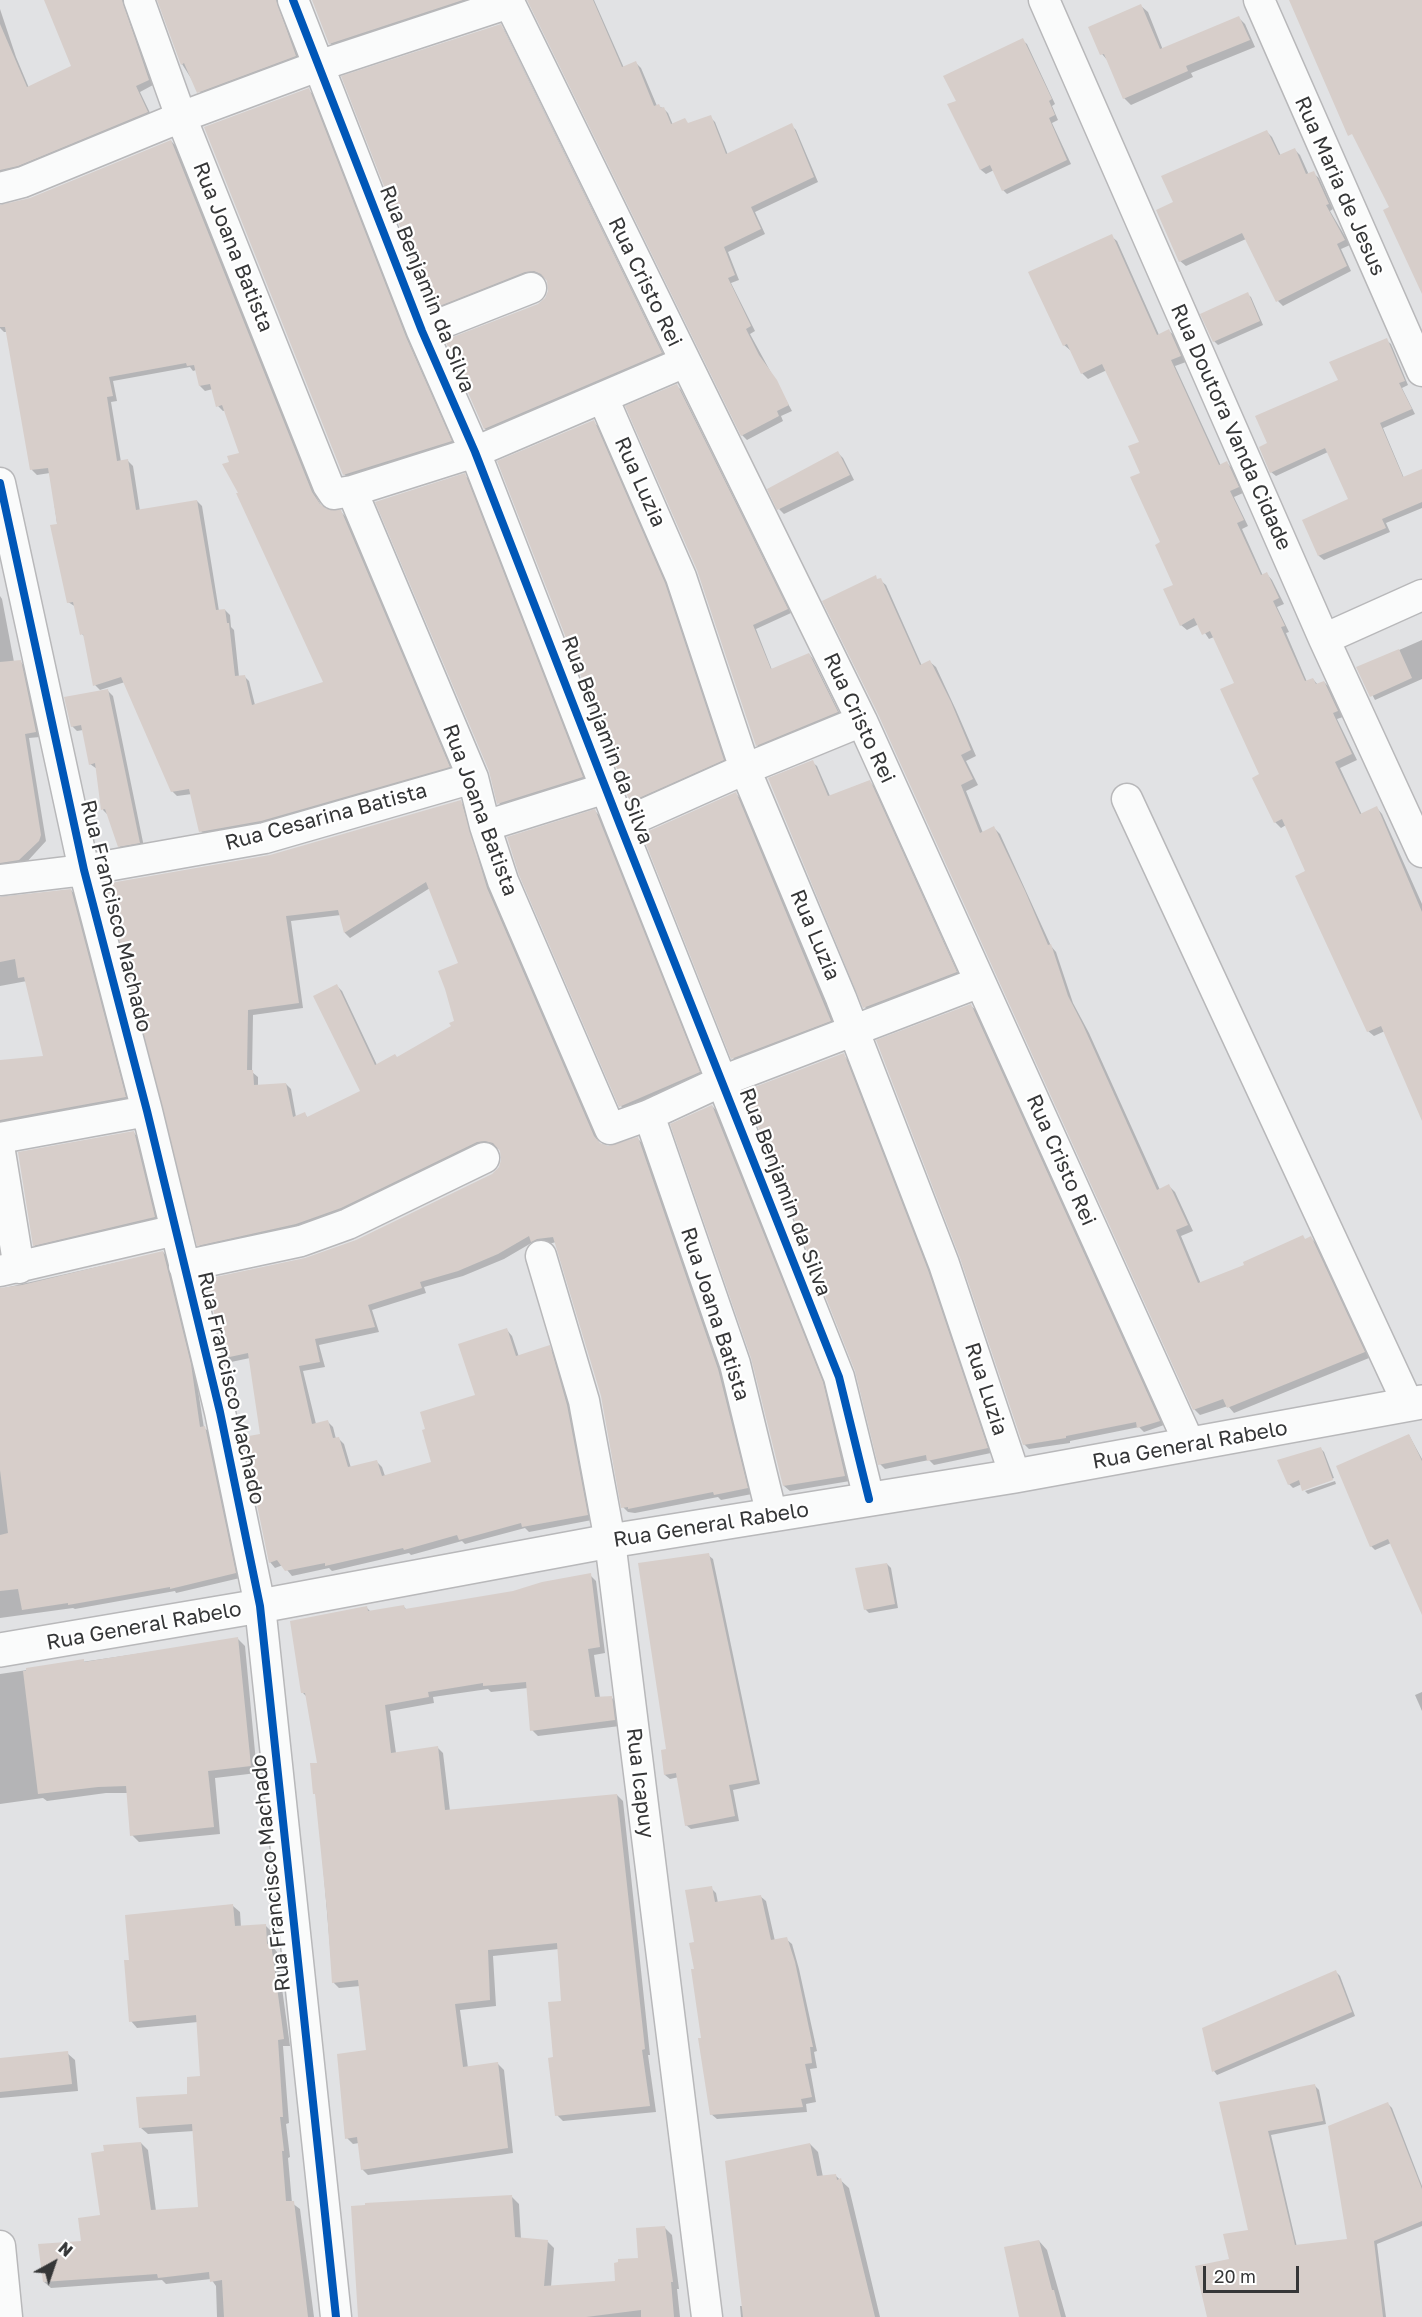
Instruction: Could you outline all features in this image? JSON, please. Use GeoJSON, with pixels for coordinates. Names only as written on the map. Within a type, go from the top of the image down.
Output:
{"type":"FeatureCollection","features":[{"type":"Feature","properties":{"kind":"street","name":"Rua Joana Batista"},"geometry":{"type":"LineString","coordinates":[[139,0],[181,117],[342,491],[473,778],[485,826],[503,881],[610,1129],[649,1115],[735,1364],[772,1516]]}},
{"type":"Feature","properties":{"kind":"street","name":"Rua Benjamin da Silva"},"geometry":{"type":"LineString","coordinates":[[293,0],[422,331],[475,452],[839,1377],[869,1499]]}},
{"type":"Feature","properties":{"kind":"street","name":"Rua Doutora Vanda Cidade"},"geometry":{"type":"LineString","coordinates":[[1044,0],[1324,639],[1422,852]]}},
{"type":"Feature","properties":{"kind":"street","name":"Rua Maria de Jesus"},"geometry":{"type":"LineString","coordinates":[[1259,0],[1422,371]]}},
{"type":"Feature","properties":{"kind":"street"},"geometry":{"type":"LineString","coordinates":[[0,188],[23,182],[181,117],[318,66],[509,2]]}},
{"type":"Feature","properties":{"kind":"street","name":"Rua Cristo Rei"},"geometry":{"type":"LineString","coordinates":[[509,2],[861,721],[1190,1445]]}},
{"type":"Feature","properties":{"kind":"street"},"geometry":{"type":"LineString","coordinates":[[422,331],[531,288]]}},
{"type":"Feature","properties":{"kind":"street"},"geometry":{"type":"LineString","coordinates":[[342,491],[475,452],[684,362]]}},
{"type":"Feature","properties":{"kind":"street","name":"Rua Luzia"},"geometry":{"type":"LineString","coordinates":[[603,398],[681,577],[745,769],[853,1030],[944,1264],[1014,1476]]}},
{"type":"Feature","properties":{"kind":"street","name":"Rua Francisco Machado"},"geometry":{"type":"LineString","coordinates":[[0,483],[84,870],[147,1111],[220,1412],[260,1606],[336,2317]]}},
{"type":"Feature","properties":{"kind":"street"},"geometry":{"type":"LineString","coordinates":[[1324,639],[1422,595]]}},
{"type":"Feature","properties":{"kind":"street"},"geometry":{"type":"LineString","coordinates":[[620,825],[745,769],[861,721]]}},
{"type":"Feature","properties":{"kind":"street","name":"Rua Cesarina Batista"},"geometry":{"type":"LineString","coordinates":[[0,880],[84,870],[265,837],[473,778]]}},
{"type":"Feature","properties":{"kind":"street"},"geometry":{"type":"LineString","coordinates":[[485,826],[606,788]]}},
{"type":"Feature","properties":{"kind":"street"},"geometry":{"type":"LineString","coordinates":[[1127,799],[1415,1403]]}},
{"type":"Feature","properties":{"kind":"street"},"geometry":{"type":"LineString","coordinates":[[649,1115],[722,1081],[980,982]]}},
{"type":"Feature","properties":{"kind":"street"},"geometry":{"type":"LineString","coordinates":[[0,1138],[147,1111]]}},
{"type":"Feature","properties":{"kind":"street"},"geometry":{"type":"LineString","coordinates":[[0,1152],[10,1270],[176,1230]]}},
{"type":"Feature","properties":{"kind":"street"},"geometry":{"type":"LineString","coordinates":[[184,1266],[302,1241],[348,1224],[484,1158]]}},
{"type":"Feature","properties":{"kind":"street","name":"Rua Icapuy"},"geometry":{"type":"LineString","coordinates":[[541,1256],[584,1401],[610,1541],[707,2317]]}},
{"type":"Feature","properties":{"kind":"street","name":"Rua General Rabelo"},"geometry":{"type":"LineString","coordinates":[[0,1650],[260,1606],[610,1541],[1014,1476],[1415,1403]]}},
{"type":"Feature","properties":{"kind":"street"},"geometry":{"type":"LineString","coordinates":[[0,2246],[7,2317]]}},
{"type":"Feature","properties":{"kind":"building"},"geometry":{"type":"Polygon","coordinates":[[[44,0],[122,0],[149,80],[136,86],[148,112],[18,166],[0,170],[0,24],[27,87],[71,66],[44,0]]]}},
{"type":"Feature","properties":{"kind":"building"},"geometry":{"type":"Polygon","coordinates":[[[157,0],[276,0],[296,56],[197,93],[184,63],[181,65],[157,0]]]}},
{"type":"Feature","properties":{"kind":"building"},"geometry":{"type":"Polygon","coordinates":[[[312,0],[463,0],[329,44],[312,0]]]}},
{"type":"Feature","properties":{"kind":"building"},"geometry":{"type":"Polygon","coordinates":[[[527,0],[593,0],[622,67],[636,61],[654,106],[659,104],[661,108],[664,107],[671,124],[685,118],[688,123],[711,115],[726,154],[792,123],[814,177],[751,207],[761,229],[724,247],[735,275],[728,278],[751,326],[746,329],[759,355],[777,380],[789,405],[777,411],[779,416],[741,436],[527,0]]]}},
{"type":"Feature","properties":{"kind":"building"},"geometry":{"type":"Polygon","coordinates":[[[1289,0],[1422,0],[1422,294],[1383,210],[1389,207],[1352,134],[1348,136],[1289,0]]]}},
{"type":"Feature","properties":{"kind":"building"},"geometry":{"type":"Polygon","coordinates":[[[1141,4],[1160,49],[1239,16],[1250,40],[1186,66],[1188,71],[1123,99],[1104,54],[1100,55],[1088,27],[1141,4]]]}},
{"type":"Feature","properties":{"kind":"building"},"geometry":{"type":"Polygon","coordinates":[[[501,24],[662,353],[484,429],[445,340],[538,304],[545,298],[548,291],[547,281],[541,274],[534,271],[525,272],[432,309],[341,76],[501,24]]]}},
{"type":"Feature","properties":{"kind":"building"},"geometry":{"type":"Polygon","coordinates":[[[1023,38],[1052,99],[1049,101],[1055,115],[1049,118],[1067,160],[1002,191],[990,165],[980,170],[947,104],[956,101],[943,76],[1023,38]]]}},
{"type":"Feature","properties":{"kind":"building"},"geometry":{"type":"Polygon","coordinates":[[[309,88],[406,337],[452,441],[343,475],[204,127],[309,88]]]}},
{"type":"Feature","properties":{"kind":"building"},"geometry":{"type":"Polygon","coordinates":[[[1267,130],[1279,155],[1295,148],[1306,174],[1314,171],[1329,204],[1326,205],[1345,240],[1337,244],[1347,266],[1276,302],[1242,233],[1179,262],[1156,210],[1173,202],[1161,176],[1267,130]]]}},
{"type":"Feature","properties":{"kind":"building"},"geometry":{"type":"Polygon","coordinates":[[[171,140],[312,492],[320,504],[327,509],[341,510],[450,767],[261,821],[199,832],[189,789],[171,792],[121,677],[93,686],[83,634],[80,635],[73,602],[67,603],[50,525],[57,524],[48,468],[30,470],[5,327],[0,327],[0,205],[30,198],[171,140]],[[186,363],[109,377],[113,396],[107,397],[117,461],[128,459],[136,510],[197,500],[216,610],[225,609],[227,623],[229,623],[235,676],[245,675],[252,705],[323,682],[236,493],[238,493],[222,464],[229,462],[227,456],[239,453],[222,405],[216,407],[210,384],[199,386],[194,365],[187,366],[186,363]]]}},
{"type":"Feature","properties":{"kind":"building"},"geometry":{"type":"Polygon","coordinates":[[[1112,234],[1157,335],[1169,329],[1181,356],[1171,360],[1219,465],[1227,461],[1239,487],[1230,491],[1244,520],[1237,523],[1261,575],[1267,572],[1279,598],[1273,601],[1285,626],[1281,627],[1305,681],[1313,678],[1316,684],[1324,681],[1338,711],[1333,713],[1352,754],[1335,762],[1360,814],[1377,806],[1422,912],[1422,1121],[1381,1026],[1367,1032],[1295,876],[1305,871],[1282,819],[1274,823],[1252,778],[1259,774],[1220,689],[1234,683],[1210,631],[1202,635],[1194,618],[1180,626],[1163,589],[1173,585],[1155,545],[1160,542],[1130,477],[1140,473],[1128,446],[1139,442],[1102,364],[1081,374],[1067,344],[1063,346],[1028,272],[1112,234]]]}},
{"type":"Feature","properties":{"kind":"building"},"geometry":{"type":"Polygon","coordinates":[[[1248,292],[1260,321],[1213,342],[1200,314],[1248,292]]]}},
{"type":"Feature","properties":{"kind":"building"},"geometry":{"type":"Polygon","coordinates":[[[1387,338],[1405,381],[1399,383],[1412,409],[1380,423],[1403,477],[1422,469],[1422,502],[1382,519],[1386,528],[1318,556],[1302,520],[1348,499],[1325,448],[1270,473],[1259,447],[1267,443],[1255,416],[1338,380],[1329,362],[1387,338]]]}},
{"type":"Feature","properties":{"kind":"building"},"geometry":{"type":"Polygon","coordinates":[[[677,384],[788,609],[753,625],[771,669],[809,653],[838,712],[756,746],[697,570],[625,406],[677,384]]]}},
{"type":"Feature","properties":{"kind":"building"},"geometry":{"type":"Polygon","coordinates":[[[594,420],[665,583],[724,760],[630,802],[497,461],[594,420]]]}},
{"type":"Feature","properties":{"kind":"building"},"geometry":{"type":"Polygon","coordinates":[[[838,451],[850,475],[777,510],[767,489],[838,451]]]}},
{"type":"Feature","properties":{"kind":"building"},"geometry":{"type":"Polygon","coordinates":[[[465,473],[583,777],[497,804],[489,771],[375,502],[465,473]]]}},
{"type":"Feature","properties":{"kind":"building"},"geometry":{"type":"Polygon","coordinates":[[[876,575],[877,579],[881,578],[920,665],[930,660],[951,702],[971,750],[961,755],[973,779],[961,785],[980,833],[994,826],[1048,945],[1051,944],[1068,996],[1157,1190],[1169,1184],[1188,1225],[1176,1230],[1198,1283],[1244,1265],[1243,1262],[1303,1235],[1305,1239],[1311,1236],[1365,1352],[1227,1408],[1223,1399],[1193,1410],[878,714],[822,601],[876,575]]]}},
{"type":"Feature","properties":{"kind":"building"},"geometry":{"type":"Polygon","coordinates":[[[1399,649],[1412,678],[1370,697],[1356,667],[1399,649]]]}},
{"type":"Feature","properties":{"kind":"building"},"geometry":{"type":"Polygon","coordinates":[[[21,660],[36,732],[25,734],[41,835],[39,841],[19,860],[0,863],[0,662],[21,660]]]}},
{"type":"Feature","properties":{"kind":"building"},"geometry":{"type":"Polygon","coordinates":[[[108,689],[140,843],[118,847],[105,809],[101,810],[95,763],[89,765],[81,725],[71,727],[64,697],[108,689]]]}},
{"type":"Feature","properties":{"kind":"building"},"geometry":{"type":"Polygon","coordinates":[[[813,760],[828,796],[870,780],[957,972],[863,1008],[768,778],[813,760]]]}},
{"type":"Feature","properties":{"kind":"building"},"geometry":{"type":"Polygon","coordinates":[[[736,792],[831,1021],[731,1059],[642,834],[736,792]]]}},
{"type":"Feature","properties":{"kind":"building"},"geometry":{"type":"Polygon","coordinates":[[[461,800],[487,888],[594,1136],[600,1143],[608,1146],[638,1137],[718,1369],[748,1488],[714,1495],[713,1492],[628,1509],[628,1507],[621,1508],[601,1396],[553,1237],[531,1242],[529,1236],[498,1254],[458,1271],[420,1282],[422,1288],[368,1305],[375,1327],[315,1339],[320,1362],[299,1366],[312,1424],[328,1420],[333,1438],[339,1437],[348,1467],[377,1460],[382,1476],[431,1462],[422,1430],[425,1429],[420,1412],[475,1395],[458,1344],[507,1328],[516,1356],[550,1345],[567,1405],[588,1515],[522,1527],[521,1523],[459,1540],[457,1535],[404,1550],[403,1548],[325,1566],[325,1563],[285,1571],[277,1560],[269,1563],[243,1437],[260,1434],[248,1353],[225,1358],[206,1279],[305,1258],[356,1240],[492,1174],[499,1167],[501,1160],[500,1151],[493,1143],[477,1142],[341,1208],[296,1224],[197,1246],[105,884],[270,855],[461,800]],[[426,882],[344,933],[338,910],[286,916],[299,1003],[248,1010],[247,1070],[253,1070],[254,1085],[286,1083],[293,1117],[305,1112],[307,1117],[360,1091],[313,996],[337,984],[375,1065],[395,1054],[397,1057],[451,1026],[449,1023],[454,1021],[438,971],[458,963],[426,882]]]}},
{"type":"Feature","properties":{"kind":"building"},"geometry":{"type":"Polygon","coordinates":[[[595,809],[700,1072],[619,1107],[519,875],[507,837],[595,809]]]}},
{"type":"Feature","properties":{"kind":"building"},"geometry":{"type":"Polygon","coordinates":[[[71,889],[126,1097],[0,1120],[0,1060],[43,1056],[24,977],[18,978],[15,959],[0,962],[0,897],[71,889]]]}},
{"type":"Feature","properties":{"kind":"building"},"geometry":{"type":"Polygon","coordinates":[[[971,1004],[1160,1421],[1137,1428],[1136,1422],[1023,1445],[960,1258],[876,1040],[971,1004]]]}},
{"type":"Feature","properties":{"kind":"building"},"geometry":{"type":"Polygon","coordinates":[[[844,1053],[928,1270],[988,1448],[927,1461],[926,1455],[878,1465],[855,1371],[744,1091],[844,1053]]]}},
{"type":"Feature","properties":{"kind":"building"},"geometry":{"type":"Polygon","coordinates":[[[712,1105],[823,1382],[845,1476],[783,1486],[751,1358],[670,1124],[712,1105]]]}},
{"type":"Feature","properties":{"kind":"building"},"geometry":{"type":"Polygon","coordinates":[[[134,1131],[155,1217],[33,1246],[18,1152],[134,1131]]]}},
{"type":"Feature","properties":{"kind":"building"},"geometry":{"type":"Polygon","coordinates":[[[163,1251],[191,1364],[200,1427],[205,1426],[236,1573],[170,1589],[170,1587],[68,1605],[68,1603],[22,1610],[18,1589],[0,1591],[0,1535],[8,1533],[0,1470],[0,1288],[22,1285],[163,1251]]]}},
{"type":"Feature","properties":{"kind":"building"},"geometry":{"type":"Polygon","coordinates":[[[1409,1434],[1422,1461],[1422,1615],[1388,1539],[1370,1547],[1336,1466],[1409,1434]]]}},
{"type":"Feature","properties":{"kind":"building"},"geometry":{"type":"Polygon","coordinates":[[[1321,1447],[1333,1480],[1302,1491],[1299,1480],[1288,1485],[1277,1460],[1321,1447]]]}},
{"type":"Feature","properties":{"kind":"building"},"geometry":{"type":"Polygon","coordinates":[[[709,1553],[757,1780],[729,1785],[735,1816],[685,1826],[676,1773],[664,1775],[661,1750],[666,1749],[638,1563],[709,1553]]]}},
{"type":"Feature","properties":{"kind":"building"},"geometry":{"type":"Polygon","coordinates":[[[887,1563],[895,1604],[864,1610],[855,1568],[887,1563]]]}},
{"type":"Feature","properties":{"kind":"building"},"geometry":{"type":"Polygon","coordinates":[[[591,1573],[600,1647],[588,1649],[595,1697],[612,1696],[615,1720],[530,1731],[526,1682],[483,1686],[483,1683],[428,1692],[429,1697],[385,1705],[391,1753],[438,1746],[445,1810],[617,1794],[645,2049],[642,2050],[650,2106],[555,2116],[548,2058],[553,2057],[548,2002],[561,2001],[557,1943],[488,1950],[490,2000],[455,2004],[463,2067],[498,2062],[508,2148],[361,2170],[357,2137],[345,2139],[337,2054],[366,2050],[358,1980],[332,1983],[327,1911],[310,1763],[317,1763],[305,1693],[301,1693],[290,1621],[367,1606],[368,1611],[404,1605],[405,1609],[513,1591],[542,1582],[591,1573]]]}},
{"type":"Feature","properties":{"kind":"building"},"geometry":{"type":"Polygon","coordinates":[[[238,1637],[251,1766],[208,1771],[214,1827],[130,1836],[126,1786],[38,1794],[23,1671],[26,1671],[26,1668],[84,1659],[84,1662],[238,1637]]]}},
{"type":"Feature","properties":{"kind":"building"},"geometry":{"type":"Polygon","coordinates":[[[712,1886],[715,1902],[761,1895],[771,1940],[787,1937],[795,1962],[813,2047],[810,2047],[812,2063],[805,2064],[812,2097],[801,2099],[803,2107],[710,2115],[698,2038],[701,2038],[689,1943],[694,1942],[685,1890],[712,1886]]]}},
{"type":"Feature","properties":{"kind":"building"},"geometry":{"type":"Polygon","coordinates":[[[233,1904],[235,1926],[266,1924],[267,1944],[271,1943],[284,2039],[278,2040],[283,2117],[280,2117],[286,2201],[294,2201],[308,2317],[224,2317],[222,2280],[210,2282],[209,2272],[158,2278],[157,2274],[43,2282],[38,2244],[81,2241],[78,2218],[100,2215],[91,2153],[104,2151],[103,2145],[141,2142],[151,2210],[198,2207],[192,2124],[139,2128],[136,2097],[187,2094],[187,2077],[200,2076],[196,2015],[129,2022],[124,1960],[129,1960],[125,1915],[233,1904]]]}},
{"type":"Feature","properties":{"kind":"building"},"geometry":{"type":"Polygon","coordinates":[[[1336,1970],[1352,2012],[1212,2072],[1202,2028],[1336,1970]]]}},
{"type":"Feature","properties":{"kind":"building"},"geometry":{"type":"Polygon","coordinates":[[[68,2051],[72,2084],[0,2092],[0,2058],[68,2051]]]}},
{"type":"Feature","properties":{"kind":"building"},"geometry":{"type":"Polygon","coordinates":[[[1315,2084],[1323,2121],[1268,2131],[1295,2245],[1347,2239],[1328,2126],[1388,2102],[1422,2189],[1422,2221],[1374,2241],[1383,2317],[1207,2317],[1195,2266],[1229,2259],[1223,2234],[1248,2230],[1219,2102],[1315,2084]]]}},
{"type":"Feature","properties":{"kind":"building"},"geometry":{"type":"Polygon","coordinates":[[[810,2143],[817,2176],[836,2174],[837,2180],[841,2178],[875,2317],[743,2317],[725,2161],[810,2143]]]}},
{"type":"Feature","properties":{"kind":"building"},"geometry":{"type":"Polygon","coordinates":[[[512,2195],[515,2237],[548,2240],[544,2286],[615,2281],[614,2263],[618,2262],[618,2259],[638,2258],[636,2228],[665,2226],[673,2282],[671,2282],[674,2317],[641,2317],[641,2310],[586,2317],[358,2317],[351,2206],[365,2205],[365,2203],[512,2195]]]}},
{"type":"Feature","properties":{"kind":"building"},"geometry":{"type":"Polygon","coordinates":[[[1039,2240],[1061,2317],[1019,2317],[1004,2247],[1039,2240]]]}},
{"type":"Feature","properties":{"kind":"cycle path"},"geometry":{"type":"LineString","coordinates":[[293,0],[422,331],[475,452],[839,1377],[869,1499]]}},
{"type":"Feature","properties":{"kind":"cycle path"},"geometry":{"type":"LineString","coordinates":[[0,483],[84,870],[147,1111],[220,1412],[260,1606],[336,2317]]}}]}
